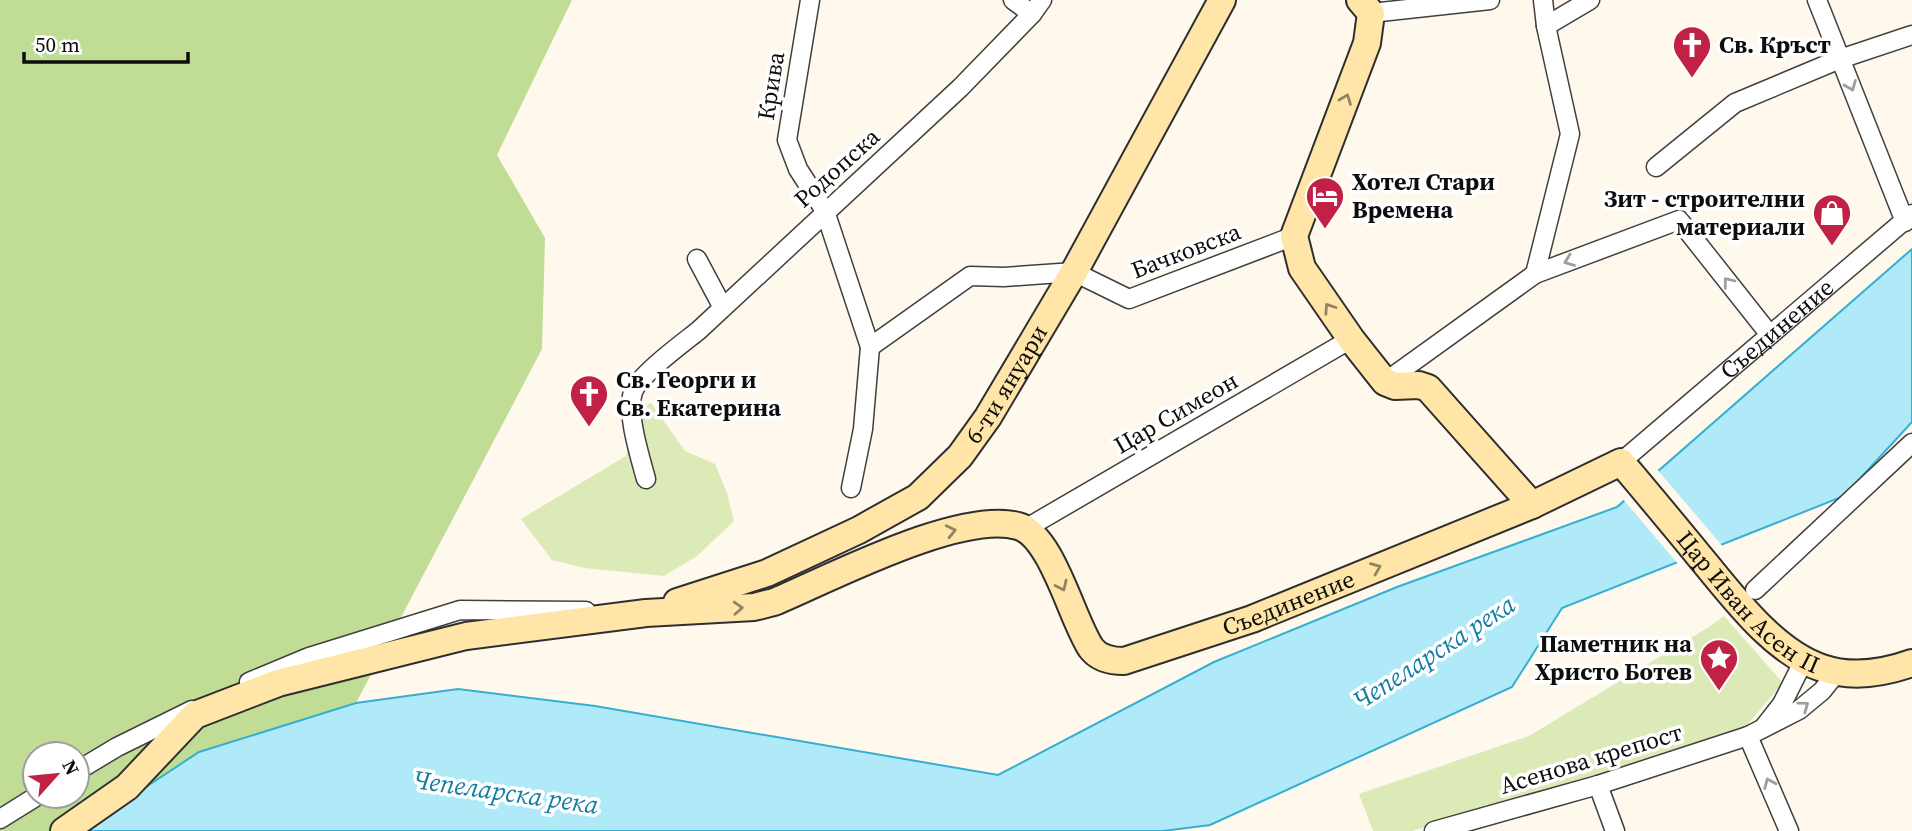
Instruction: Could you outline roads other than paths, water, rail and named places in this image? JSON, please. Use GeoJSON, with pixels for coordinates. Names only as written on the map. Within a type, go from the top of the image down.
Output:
{"type":"FeatureCollection","features":[{"type":"Feature","properties":{"kind":"street","name":"Крива"},"geometry":{"type":"LineString","coordinates":[[810,0],[788,141],[798,169],[825,211]]}},
{"type":"Feature","properties":{"kind":"street"},"geometry":{"type":"LineString","coordinates":[[1013,0],[1037,7]]}},
{"type":"Feature","properties":{"kind":"street","name":"6-ти януари"},"geometry":{"type":"LineString","coordinates":[[646,613],[767,573],[859,530],[918,497],[960,456],[988,417],[1074,272],[1222,0]]}},
{"type":"Feature","properties":{"kind":"street"},"geometry":{"type":"LineString","coordinates":[[1490,0],[1366,7],[1367,43],[1294,236],[1302,268],[1351,339],[1385,382],[1395,386],[1419,384],[1427,388],[1532,505]]}},
{"type":"Feature","properties":{"kind":"street"},"geometry":{"type":"LineString","coordinates":[[1535,274],[1570,134],[1546,26],[1543,0]]}},
{"type":"Feature","properties":{"kind":"street"},"geometry":{"type":"LineString","coordinates":[[1546,26],[1590,0]]}},
{"type":"Feature","properties":{"kind":"street"},"geometry":{"type":"LineString","coordinates":[[1817,0],[1908,218]]}},
{"type":"Feature","properties":{"kind":"street","name":"Родопска"},"geometry":{"type":"LineString","coordinates":[[646,479],[633,428],[633,391],[657,363],[698,331],[960,88],[1037,7]]}},
{"type":"Feature","properties":{"kind":"street"},"geometry":{"type":"LineString","coordinates":[[1656,167],[1735,103],[1840,60],[1912,35]]}},
{"type":"Feature","properties":{"kind":"street"},"geometry":{"type":"LineString","coordinates":[[825,211],[870,348],[863,429],[851,488]]}},
{"type":"Feature","properties":{"kind":"street","name":"Съединение"},"geometry":{"type":"LineString","coordinates":[[1026,529],[1045,550],[1091,649],[1111,661],[1124,661],[1252,618],[1532,505],[1629,472],[1770,335],[1908,218]]}},
{"type":"Feature","properties":{"kind":"street"},"geometry":{"type":"LineString","coordinates":[[1385,382],[1535,274],[1679,220],[1770,335]]}},
{"type":"Feature","properties":{"kind":"street","name":"Бачковска"},"geometry":{"type":"LineString","coordinates":[[1074,272],[1129,299],[1294,236]]}},
{"type":"Feature","properties":{"kind":"street"},"geometry":{"type":"LineString","coordinates":[[697,259],[723,306]]}},
{"type":"Feature","properties":{"kind":"street"},"geometry":{"type":"LineString","coordinates":[[870,348],[970,276],[1004,277],[1074,272]]}},
{"type":"Feature","properties":{"kind":"street","name":"Цар Симеон"},"geometry":{"type":"LineString","coordinates":[[1026,529],[1351,339]]}},
{"type":"Feature","properties":{"kind":"street"},"geometry":{"type":"LineString","coordinates":[[1745,594],[1912,443]]}},
{"type":"Feature","properties":{"kind":"street","name":"Цар Иван Асен II"},"geometry":{"type":"LineString","coordinates":[[1629,472],[1745,594],[1773,636],[1804,660],[1821,668],[1838,671],[1878,672],[1912,663]]}},
{"type":"Feature","properties":{"kind":"street"},"geometry":{"type":"LineString","coordinates":[[64,831],[127,787],[195,715],[278,683],[466,636],[646,613],[754,607],[774,602],[928,536],[983,526],[1017,526],[1026,529]]}},
{"type":"Feature","properties":{"kind":"street"},"geometry":{"type":"LineString","coordinates":[[91,763],[117,747],[274,670],[354,641],[460,610],[646,613]]}},
{"type":"Feature","properties":{"kind":"street"},"geometry":{"type":"LineString","coordinates":[[1789,831],[1755,733],[1782,704],[1804,660]]}},
{"type":"Feature","properties":{"kind":"street","name":"Асенова крепост"},"geometry":{"type":"LineString","coordinates":[[1434,831],[1598,785],[1755,733],[1783,720],[1811,702],[1838,671]]}},
{"type":"Feature","properties":{"kind":"street"},"geometry":{"type":"LineString","coordinates":[[1598,785],[1615,831]]}},
{"type":"Feature","properties":{"kind":"street"},"geometry":{"type":"LineString","coordinates":[[0,819],[21,806]]}},
{"type":"Feature","properties":{"kind":"water","name":"Чепеларска река"},"geometry":{"type":"Polygon","coordinates":[[[1912,249],[1912,422],[1844,496],[1562,608],[1512,687],[1210,825],[1163,831],[79,831],[199,752],[356,703],[458,689],[595,706],[998,775],[1214,662],[1397,587],[1617,507],[1912,249]]]}},
{"type":"Feature","properties":{"kind":"place","name":"Св. Кръст"},"geometry":{"type":"Point","coordinates":[1692,79]}},
{"type":"Feature","properties":{"kind":"place","name":"Хотел Стари Времена"},"geometry":{"type":"Point","coordinates":[1325,230]}},
{"type":"Feature","properties":{"kind":"place","name":"Зит - строителни материали"},"geometry":{"type":"Point","coordinates":[1832,247]}},
{"type":"Feature","properties":{"kind":"place","name":"Св. Георги и Св. Екатерина"},"geometry":{"type":"Point","coordinates":[589,428]}},
{"type":"Feature","properties":{"kind":"place","name":"Паметник на Христо Ботев"},"geometry":{"type":"Point","coordinates":[1719,692]}}]}
